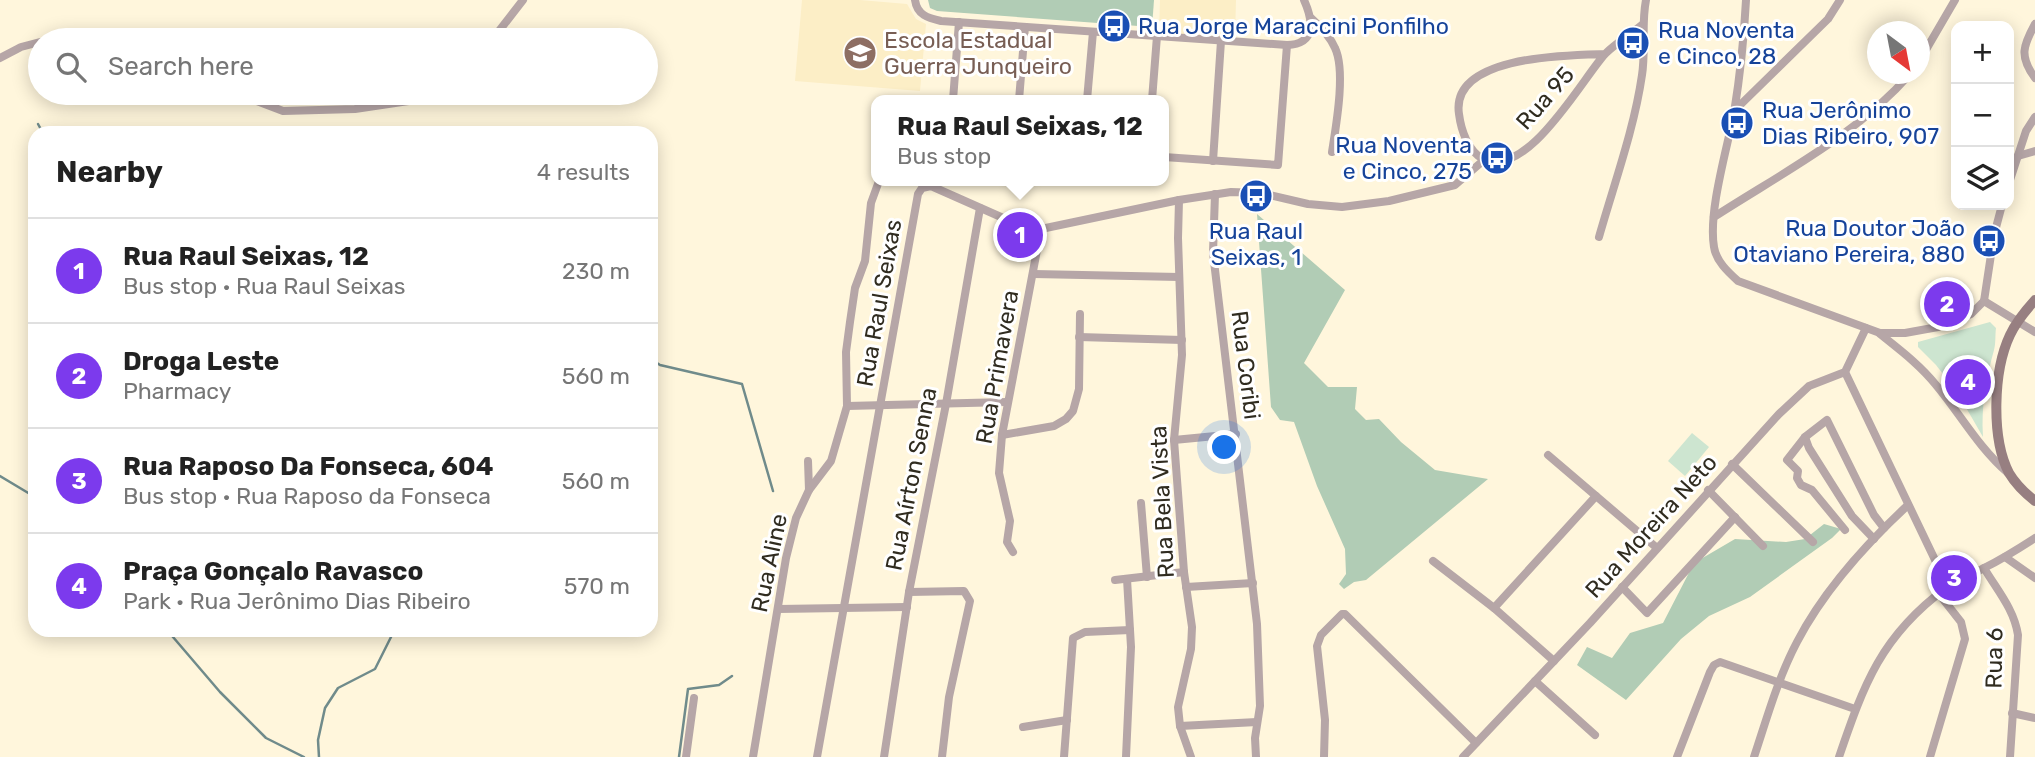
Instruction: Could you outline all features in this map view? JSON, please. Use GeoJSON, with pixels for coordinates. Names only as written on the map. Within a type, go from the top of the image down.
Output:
{"type":"FeatureCollection","features":[{"type":"Feature","properties":{"kind":"street"},"geometry":{"type":"LineString","coordinates":[[501,28],[523,0]]}},
{"type":"Feature","properties":{"kind":"street"},"geometry":{"type":"LineString","coordinates":[[915,0],[919,11],[927,18],[959,22],[1287,45],[1304,40],[1311,27],[1311,18]]}},
{"type":"Feature","properties":{"kind":"street"},"geometry":{"type":"LineString","coordinates":[[1304,0],[1311,18],[1335,46],[1339,62],[1337,117],[1332,152]]}},
{"type":"Feature","properties":{"kind":"street"},"geometry":{"type":"LineString","coordinates":[[1599,237],[1638,100],[1644,61],[1643,24],[1646,0]]}},
{"type":"Feature","properties":{"kind":"street"},"geometry":{"type":"LineString","coordinates":[[1746,0],[1734,111],[1714,217],[1714,247],[1718,259],[1738,281],[1880,333],[1905,333],[1938,327],[1971,314],[1984,301],[2001,210]]}},
{"type":"Feature","properties":{"kind":"street"},"geometry":{"type":"LineString","coordinates":[[1734,111],[1828,19],[1840,0]]}},
{"type":"Feature","properties":{"kind":"street"},"geometry":{"type":"LineString","coordinates":[[1930,43],[1955,0]]}},
{"type":"Feature","properties":{"kind":"street"},"geometry":{"type":"LineString","coordinates":[[953,95],[959,22]]}},
{"type":"Feature","properties":{"kind":"street","name":"Rua 95"},"geometry":{"type":"LineString","coordinates":[[1605,54],[1513,62],[1485,73],[1469,84],[1461,94],[1458,108],[1461,128],[1470,146],[1484,160],[1494,163],[1525,149],[1539,138],[1581,88],[1605,54],[1643,24]]}},
{"type":"Feature","properties":{"kind":"street"},"geometry":{"type":"LineString","coordinates":[[2035,24],[2024,43],[2027,67],[2035,78]]}},
{"type":"Feature","properties":{"kind":"street"},"geometry":{"type":"LineString","coordinates":[[1019,95],[1025,27]]}},
{"type":"Feature","properties":{"kind":"street"},"geometry":{"type":"LineString","coordinates":[[1087,95],[1093,33]]}},
{"type":"Feature","properties":{"kind":"street"},"geometry":{"type":"LineString","coordinates":[[1152,95],[1157,36]]}},
{"type":"Feature","properties":{"kind":"street"},"geometry":{"type":"LineString","coordinates":[[1213,161],[1221,41]]}},
{"type":"Feature","properties":{"kind":"street"},"geometry":{"type":"LineString","coordinates":[[0,58],[28,45]]}},
{"type":"Feature","properties":{"kind":"street"},"geometry":{"type":"LineString","coordinates":[[1169,157],[1282,166],[1287,45]]}},
{"type":"Feature","properties":{"kind":"street"},"geometry":{"type":"LineString","coordinates":[[1714,217],[1854,127],[1901,84]]}},
{"type":"Feature","properties":{"kind":"street"},"geometry":{"type":"LineString","coordinates":[[267,105],[283,111],[355,109],[384,105]]}},
{"type":"Feature","properties":{"kind":"street"},"geometry":{"type":"LineString","coordinates":[[2014,168],[2026,131],[2035,117]]}},
{"type":"Feature","properties":{"kind":"street"},"geometry":{"type":"LineString","coordinates":[[2018,156],[2035,151]]}},
{"type":"Feature","properties":{"kind":"street","name":"Rua Raul Seixas"},"geometry":{"type":"LineString","coordinates":[[817,757],[919,191],[925,186],[931,186],[1010,221],[1041,229],[1215,194],[1250,192],[1308,204],[1342,207],[1390,201],[1455,185],[1484,160]]}},
{"type":"Feature","properties":{"kind":"street","name":"Rua Aline"},"geometry":{"type":"LineString","coordinates":[[753,757],[786,558],[796,518],[808,490],[831,461],[847,406],[846,352],[855,288],[865,261],[871,203],[876,186]]}},
{"type":"Feature","properties":{"kind":"street","name":"Rua Coribi"},"geometry":{"type":"LineString","coordinates":[[1215,194],[1213,253],[1257,624],[1259,692],[1255,757]]}},
{"type":"Feature","properties":{"kind":"street","name":"Rua Bela Vista"},"geometry":{"type":"LineString","coordinates":[[1179,200],[1182,340],[1174,440],[1192,649],[1178,707],[1180,726],[1191,757]]}},
{"type":"Feature","properties":{"kind":"street","name":"Rua Aírton Senna"},"geometry":{"type":"LineString","coordinates":[[884,757],[909,592],[946,404],[980,208]]}},
{"type":"Feature","properties":{"kind":"street","name":"Rua Primavera"},"geometry":{"type":"LineString","coordinates":[[1013,552],[1007,542],[1010,521],[999,473],[1002,435],[1041,229]]}},
{"type":"Feature","properties":{"kind":"street"},"geometry":{"type":"LineString","coordinates":[[1034,274],[1179,277]]}},
{"type":"Feature","properties":{"kind":"street"},"geometry":{"type":"LineString","coordinates":[[2010,475],[2000,444],[1997,422],[1998,385],[2003,352],[2017,321],[2035,300]]}},
{"type":"Feature","properties":{"kind":"street"},"geometry":{"type":"LineString","coordinates":[[1984,301],[2035,332]]}},
{"type":"Feature","properties":{"kind":"street"},"geometry":{"type":"LineString","coordinates":[[1002,435],[1054,426],[1073,411],[1079,389],[1080,314]]}},
{"type":"Feature","properties":{"kind":"street"},"geometry":{"type":"LineString","coordinates":[[1866,328],[1846,372],[1948,587]]}},
{"type":"Feature","properties":{"kind":"street"},"geometry":{"type":"LineString","coordinates":[[1880,333],[1935,383],[1971,435],[2035,501]]}},
{"type":"Feature","properties":{"kind":"street"},"geometry":{"type":"LineString","coordinates":[[1079,337],[1182,340]]}},
{"type":"Feature","properties":{"kind":"street","name":"Rua Moreira Neto"},"geometry":{"type":"LineString","coordinates":[[1467,756],[1732,464],[1809,386],[1846,372]]}},
{"type":"Feature","properties":{"kind":"street"},"geometry":{"type":"LineString","coordinates":[[847,406],[1007,402]]}},
{"type":"Feature","properties":{"kind":"street"},"geometry":{"type":"LineString","coordinates":[[1845,530],[1812,490],[1801,485],[1797,478],[1798,471],[1787,460],[1805,437],[1828,420],[1874,515],[1884,527]]}},
{"type":"Feature","properties":{"kind":"street"},"geometry":{"type":"LineString","coordinates":[[1174,440],[1236,434]]}},
{"type":"Feature","properties":{"kind":"street"},"geometry":{"type":"LineString","coordinates":[[1805,437],[1809,448],[1852,516],[1874,539]]}},
{"type":"Feature","properties":{"kind":"street"},"geometry":{"type":"LineString","coordinates":[[1548,455],[1657,548]]}},
{"type":"Feature","properties":{"kind":"street"},"geometry":{"type":"LineString","coordinates":[[808,461],[808,490]]}},
{"type":"Feature","properties":{"kind":"street"},"geometry":{"type":"LineString","coordinates":[[1732,464],[1813,542]]}},
{"type":"Feature","properties":{"kind":"street"},"geometry":{"type":"LineString","coordinates":[[1708,490],[1763,546]]}},
{"type":"Feature","properties":{"kind":"street"},"geometry":{"type":"LineString","coordinates":[[1494,608],[1597,496]]}},
{"type":"Feature","properties":{"kind":"street"},"geometry":{"type":"LineString","coordinates":[[1141,503],[1147,577]]}},
{"type":"Feature","properties":{"kind":"street"},"geometry":{"type":"LineString","coordinates":[[1754,757],[1779,682],[1796,643],[1816,608],[1884,527],[1908,505]]}},
{"type":"Feature","properties":{"kind":"street"},"geometry":{"type":"LineString","coordinates":[[1622,587],[1647,613],[1735,517]]}},
{"type":"Feature","properties":{"kind":"street"},"geometry":{"type":"LineString","coordinates":[[1839,757],[1855,709],[1873,668],[1884,649],[1907,623],[1948,587],[2035,538]]}},
{"type":"Feature","properties":{"kind":"street"},"geometry":{"type":"LineString","coordinates":[[2005,557],[2035,578]]}},
{"type":"Feature","properties":{"kind":"street"},"geometry":{"type":"LineString","coordinates":[[1433,561],[1494,608],[1554,661]]}},
{"type":"Feature","properties":{"kind":"street","name":"Rua 6"},"geometry":{"type":"LineString","coordinates":[[1983,569],[2012,612],[2018,635],[2010,757]]}},
{"type":"Feature","properties":{"kind":"street"},"geometry":{"type":"LineString","coordinates":[[1115,580],[1184,572]]}},
{"type":"Feature","properties":{"kind":"street"},"geometry":{"type":"LineString","coordinates":[[1126,757],[1130,630],[1127,579]]}},
{"type":"Feature","properties":{"kind":"street"},"geometry":{"type":"LineString","coordinates":[[1186,587],[1253,583]]}},
{"type":"Feature","properties":{"kind":"street"},"geometry":{"type":"LineString","coordinates":[[909,592],[964,591],[970,606],[949,697],[942,757]]}},
{"type":"Feature","properties":{"kind":"street"},"geometry":{"type":"LineString","coordinates":[[1930,757],[1965,639],[1961,622],[1939,594]]}},
{"type":"Feature","properties":{"kind":"street"},"geometry":{"type":"LineString","coordinates":[[778,609],[907,607]]}},
{"type":"Feature","properties":{"kind":"street"},"geometry":{"type":"LineString","coordinates":[[1324,757],[1325,720],[1317,646],[1321,635],[1338,616],[1345,614],[1476,743]]}},
{"type":"Feature","properties":{"kind":"street"},"geometry":{"type":"LineString","coordinates":[[1064,757],[1073,638],[1085,632],[1130,630]]}},
{"type":"Feature","properties":{"kind":"street"},"geometry":{"type":"LineString","coordinates":[[1677,757],[1714,665],[1725,663],[1855,709]]}},
{"type":"Feature","properties":{"kind":"street"},"geometry":{"type":"LineString","coordinates":[[1535,681],[1595,736]]}},
{"type":"Feature","properties":{"kind":"street"},"geometry":{"type":"LineString","coordinates":[[686,757],[694,698]]}},
{"type":"Feature","properties":{"kind":"street"},"geometry":{"type":"LineString","coordinates":[[2012,713],[2035,718]]}},
{"type":"Feature","properties":{"kind":"street"},"geometry":{"type":"LineString","coordinates":[[1023,727],[1067,720]]}},
{"type":"Feature","properties":{"kind":"street"},"geometry":{"type":"LineString","coordinates":[[1180,726],[1256,722]]}},
{"type":"Feature","properties":{"kind":"shaded area","name":"Escola Estadual Guerra Junqueiro"},"geometry":{"type":"Polygon","coordinates":[[[802,0],[860,0],[907,4],[916,19],[926,24],[920,91],[795,81],[802,0]]]}},
{"type":"Feature","properties":{"kind":"shaded area"},"geometry":{"type":"Polygon","coordinates":[[[1160,0],[1236,0],[1235,37],[1159,34],[1160,0]]]}},
{"type":"Feature","properties":{"kind":"green space"},"geometry":{"type":"Polygon","coordinates":[[[928,0],[1154,0],[1152,27],[937,11],[930,8],[928,0]]]}},
{"type":"Feature","properties":{"kind":"green space"},"geometry":{"type":"Polygon","coordinates":[[[1257,214],[1345,290],[1304,363],[1328,387],[1357,387],[1355,409],[1366,420],[1379,419],[1401,442],[1435,470],[1488,479],[1366,580],[1354,582],[1344,589],[1339,584],[1346,574],[1345,549],[1317,486],[1294,422],[1280,420],[1271,407],[1257,214]]]}},
{"type":"Feature","properties":{"kind":"green space"},"geometry":{"type":"Polygon","coordinates":[[[1990,322],[1996,328],[1985,393],[1983,437],[1957,392],[1918,347],[1918,342],[1990,322]]]}},
{"type":"Feature","properties":{"kind":"green space"},"geometry":{"type":"Polygon","coordinates":[[[1692,433],[1709,447],[1685,476],[1668,461],[1692,433]]]}},
{"type":"Feature","properties":{"kind":"green space"},"geometry":{"type":"Polygon","coordinates":[[[1824,524],[1841,529],[1750,597],[1709,616],[1681,639],[1626,700],[1577,665],[1587,647],[1612,658],[1630,633],[1663,623],[1694,563],[1735,539],[1786,542],[1805,539],[1824,524]]]}},
{"type":"Feature","properties":{"kind":"waterway"},"geometry":{"type":"LineString","coordinates":[[658,364],[742,384],[773,491]]}},
{"type":"Feature","properties":{"kind":"waterway"},"geometry":{"type":"LineString","coordinates":[[0,476],[28,493]]}},
{"type":"Feature","properties":{"kind":"waterway"},"geometry":{"type":"LineString","coordinates":[[173,637],[220,692],[266,738],[304,757]]}},
{"type":"Feature","properties":{"kind":"waterway"},"geometry":{"type":"LineString","coordinates":[[319,757],[318,740],[325,708],[338,688],[375,669],[391,637]]}},
{"type":"Feature","properties":{"kind":"waterway"},"geometry":{"type":"LineString","coordinates":[[679,757],[688,689],[719,685],[732,676]]}},
{"type":"Feature","properties":{"kind":"place","name":"Rua Jorge Maraccini Ponfilho"},"geometry":{"type":"Point","coordinates":[1114,26]}},
{"type":"Feature","properties":{"kind":"place","name":"Rua Noventa e Cinco, 28"},"geometry":{"type":"Point","coordinates":[1633,43]}},
{"type":"Feature","properties":{"kind":"place","name":"Escola Estadual Guerra Junqueiro"},"geometry":{"type":"Point","coordinates":[860,53]}},
{"type":"Feature","properties":{"kind":"place","name":"Rua Jerônimo Dias Ribeiro, 907"},"geometry":{"type":"Point","coordinates":[1737,123]}},
{"type":"Feature","properties":{"kind":"place","name":"Rua Noventa e Cinco, 275"},"geometry":{"type":"Point","coordinates":[1497,158]}},
{"type":"Feature","properties":{"kind":"place","name":"Rua Raul Seixas, 1"},"geometry":{"type":"Point","coordinates":[1256,196]}},
{"type":"Feature","properties":{"kind":"place","name":"Rua Raul Seixas, 12"},"geometry":{"type":"Point","coordinates":[1020,235]}},
{"type":"Feature","properties":{"kind":"place","name":"Rua Doutor João Otaviano Pereira, 880"},"geometry":{"type":"Point","coordinates":[1989,241]}},
{"type":"Feature","properties":{"kind":"place","name":"Droga Leste"},"geometry":{"type":"Point","coordinates":[1947,304]}},
{"type":"Feature","properties":{"kind":"place","name":"Praça Gonçalo Ravasco"},"geometry":{"type":"Point","coordinates":[1968,382]}},
{"type":"Feature","properties":{"kind":"place","name":"Rua Raposo Da Fonseca, 604"},"geometry":{"type":"Point","coordinates":[1954,578]}}]}
